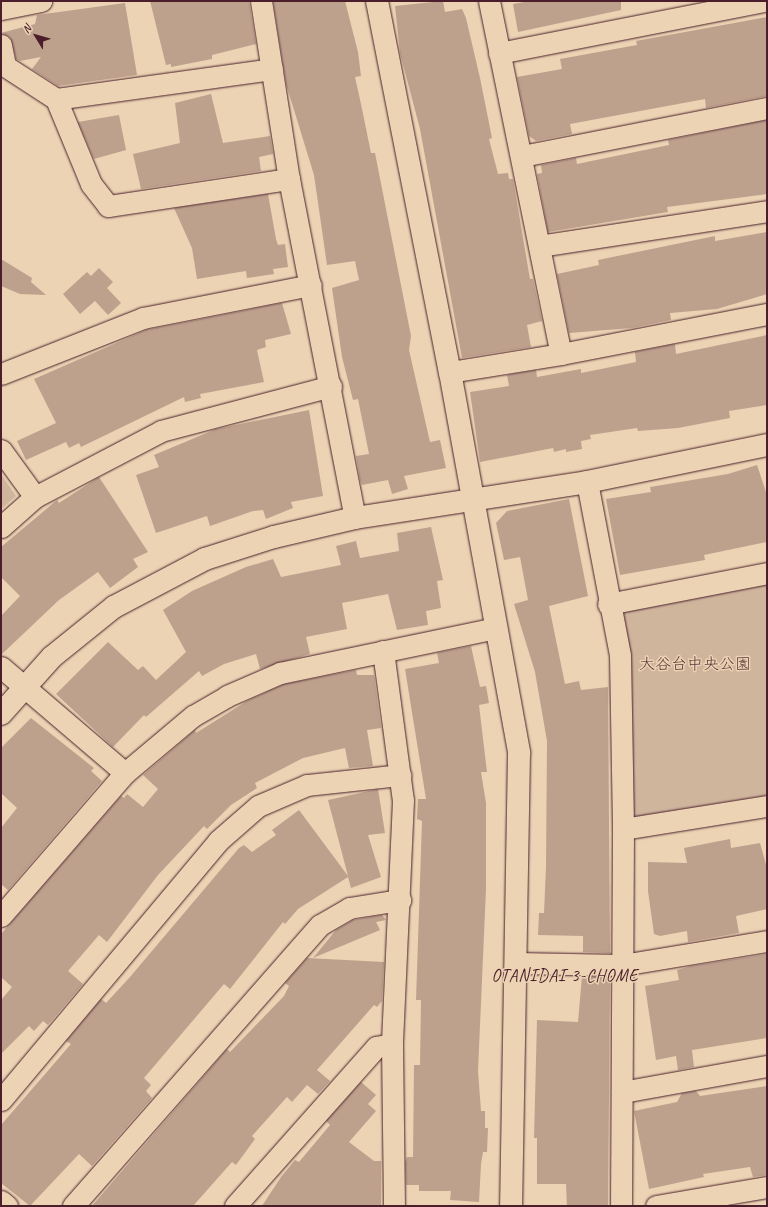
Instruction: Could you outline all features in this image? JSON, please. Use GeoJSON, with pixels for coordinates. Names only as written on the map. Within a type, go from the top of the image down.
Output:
{"type":"FeatureCollection","features":[{"type":"Feature","properties":{"kind":"street"},"geometry":{"type":"LineString","coordinates":[[1,9],[41,1]]}},
{"type":"Feature","properties":{"kind":"street"},"geometry":{"type":"LineString","coordinates":[[261,1],[289,179],[332,386],[355,518]]}},
{"type":"Feature","properties":{"kind":"street"},"geometry":{"type":"LineString","coordinates":[[377,1],[450,372],[519,753],[511,1206]]}},
{"type":"Feature","properties":{"kind":"street"},"geometry":{"type":"LineString","coordinates":[[489,1],[522,156],[561,354]]}},
{"type":"Feature","properties":{"kind":"street"},"geometry":{"type":"LineString","coordinates":[[499,53],[764,1]]}},
{"type":"Feature","properties":{"kind":"street"},"geometry":{"type":"LineString","coordinates":[[1,45],[5,66],[56,99],[91,184],[108,206],[289,179]]}},
{"type":"Feature","properties":{"kind":"street"},"geometry":{"type":"LineString","coordinates":[[56,99],[272,69]]}},
{"type":"Feature","properties":{"kind":"street"},"geometry":{"type":"LineString","coordinates":[[522,156],[767,108]]}},
{"type":"Feature","properties":{"kind":"street"},"geometry":{"type":"LineString","coordinates":[[539,246],[767,211]]}},
{"type":"Feature","properties":{"kind":"street"},"geometry":{"type":"LineString","coordinates":[[1,374],[142,318],[311,285]]}},
{"type":"Feature","properties":{"kind":"street"},"geometry":{"type":"LineString","coordinates":[[450,372],[561,354],[767,314]]}},
{"type":"Feature","properties":{"kind":"street"},"geometry":{"type":"LineString","coordinates":[[1,527],[35,497],[160,431],[332,386]]}},
{"type":"Feature","properties":{"kind":"street"},"geometry":{"type":"LineString","coordinates":[[1,714],[52,657],[114,607],[204,559],[274,537],[355,518],[473,501],[586,482],[767,445]]}},
{"type":"Feature","properties":{"kind":"street"},"geometry":{"type":"LineString","coordinates":[[1,450],[35,497]]}},
{"type":"Feature","properties":{"kind":"street"},"geometry":{"type":"LineString","coordinates":[[586,482],[608,604],[620,655],[623,829],[621,1206]]}},
{"type":"Feature","properties":{"kind":"street"},"geometry":{"type":"LineString","coordinates":[[608,604],[767,573]]}},
{"type":"Feature","properties":{"kind":"street"},"geometry":{"type":"LineString","coordinates":[[1,916],[125,773],[193,716],[227,696],[280,673],[496,628]]}},
{"type":"Feature","properties":{"kind":"street"},"geometry":{"type":"LineString","coordinates":[[383,651],[400,775],[400,900],[392,1044],[394,1206]]}},
{"type":"Feature","properties":{"kind":"street"},"geometry":{"type":"LineString","coordinates":[[1,667],[125,773]]}},
{"type":"Feature","properties":{"kind":"street"},"geometry":{"type":"LineString","coordinates":[[1,1100],[218,841],[258,806],[307,785],[400,775]]}},
{"type":"Feature","properties":{"kind":"street"},"geometry":{"type":"LineString","coordinates":[[623,829],[767,806]]}},
{"type":"Feature","properties":{"kind":"street"},"geometry":{"type":"LineString","coordinates":[[73,1206],[320,925],[349,908],[400,900]]}},
{"type":"Feature","properties":{"kind":"street"},"geometry":{"type":"LineString","coordinates":[[516,963],[622,965],[767,941]]}},
{"type":"Feature","properties":{"kind":"street"},"geometry":{"type":"LineString","coordinates":[[235,1206],[376,1047],[392,1044]]}},
{"type":"Feature","properties":{"kind":"street"},"geometry":{"type":"LineString","coordinates":[[622,1092],[767,1066]]}},
{"type":"Feature","properties":{"kind":"street"},"geometry":{"type":"LineString","coordinates":[[656,1206],[767,1187]]}},
{"type":"Feature","properties":{"kind":"street"},"geometry":{"type":"LineString","coordinates":[[1,1201],[7,1206]]}},
{"type":"Feature","properties":{"kind":"green space"},"geometry":{"type":"Polygon","coordinates":[[[1,474],[16,496],[1,509],[1,474]]]}},
{"type":"Feature","properties":{"kind":"green space","name":"大谷台中央公園"},"geometry":{"type":"Polygon","coordinates":[[[767,577],[767,803],[626,825],[612,607],[767,577]]]}},
{"type":"Feature","properties":{"kind":"building"},"geometry":{"type":"Polygon","coordinates":[[[150,1],[249,1],[256,44],[212,55],[212,59],[171,67],[171,64],[166,65],[150,1]]]}},
{"type":"Feature","properties":{"kind":"building"},"geometry":{"type":"Polygon","coordinates":[[[273,1],[345,1],[358,52],[361,76],[355,77],[371,153],[375,153],[411,336],[409,350],[430,442],[440,440],[446,468],[404,476],[408,489],[392,494],[388,480],[362,485],[360,480],[356,456],[369,454],[358,399],[353,400],[342,357],[332,288],[359,280],[355,261],[327,265],[314,175],[286,84],[273,1]]]}},
{"type":"Feature","properties":{"kind":"building"},"geometry":{"type":"Polygon","coordinates":[[[443,1],[445,12],[462,9],[466,18],[492,138],[489,139],[498,174],[508,173],[509,179],[513,179],[530,279],[533,279],[542,321],[527,325],[531,347],[462,358],[420,129],[400,53],[395,6],[443,1]]]}},
{"type":"Feature","properties":{"kind":"building"},"geometry":{"type":"Polygon","coordinates":[[[530,1],[621,1],[621,10],[518,32],[513,4],[530,1]]]}},
{"type":"Feature","properties":{"kind":"building"},"geometry":{"type":"Polygon","coordinates":[[[125,3],[137,75],[58,86],[32,69],[41,57],[20,61],[16,59],[10,37],[1,33],[35,24],[37,15],[125,3]]]}},
{"type":"Feature","properties":{"kind":"building"},"geometry":{"type":"Polygon","coordinates":[[[767,17],[767,96],[706,108],[705,99],[570,124],[572,134],[536,141],[529,136],[517,77],[562,69],[560,59],[637,45],[636,41],[767,17]]]}},
{"type":"Feature","properties":{"kind":"building"},"geometry":{"type":"Polygon","coordinates":[[[211,94],[223,143],[270,136],[273,154],[259,157],[261,171],[141,189],[133,154],[180,143],[175,103],[211,94]]]}},
{"type":"Feature","properties":{"kind":"building"},"geometry":{"type":"Polygon","coordinates":[[[119,115],[126,150],[94,159],[78,122],[119,115]]]}},
{"type":"Feature","properties":{"kind":"building"},"geometry":{"type":"Polygon","coordinates":[[[767,120],[767,194],[667,207],[668,212],[548,232],[537,174],[542,173],[541,165],[576,158],[577,164],[669,145],[668,140],[767,120]]]}},
{"type":"Feature","properties":{"kind":"building"},"geometry":{"type":"Polygon","coordinates":[[[268,194],[276,239],[278,245],[285,244],[288,267],[273,269],[274,274],[247,278],[246,271],[197,279],[192,248],[174,208],[268,194]]]}},
{"type":"Feature","properties":{"kind":"building"},"geometry":{"type":"Polygon","coordinates":[[[767,232],[767,294],[717,309],[670,313],[671,320],[632,328],[569,333],[557,274],[599,265],[598,260],[715,236],[715,241],[767,232]]]}},
{"type":"Feature","properties":{"kind":"building"},"geometry":{"type":"Polygon","coordinates":[[[1,259],[32,278],[31,282],[46,295],[20,294],[1,286],[1,259]]]}},
{"type":"Feature","properties":{"kind":"building"},"geometry":{"type":"Polygon","coordinates":[[[99,268],[113,282],[107,288],[121,303],[108,315],[95,301],[80,314],[63,294],[87,272],[91,276],[99,268]]]}},
{"type":"Feature","properties":{"kind":"building"},"geometry":{"type":"Polygon","coordinates":[[[282,303],[291,334],[265,340],[266,347],[257,350],[264,382],[200,394],[201,398],[185,402],[184,397],[81,447],[79,443],[69,448],[66,442],[26,460],[17,441],[56,423],[34,379],[146,330],[282,303]]]}},
{"type":"Feature","properties":{"kind":"building"},"geometry":{"type":"Polygon","coordinates":[[[767,335],[767,405],[729,411],[730,418],[678,428],[638,431],[637,428],[590,435],[591,439],[581,441],[582,449],[566,452],[566,449],[554,452],[553,448],[480,462],[470,392],[509,386],[507,375],[536,370],[537,377],[581,369],[581,373],[636,362],[635,352],[675,344],[676,354],[767,335]]]}},
{"type":"Feature","properties":{"kind":"building"},"geometry":{"type":"Polygon","coordinates":[[[309,410],[323,496],[291,502],[293,508],[266,519],[263,510],[253,511],[210,526],[207,516],[156,533],[136,475],[159,467],[154,455],[216,429],[309,410]]]}},
{"type":"Feature","properties":{"kind":"building"},"geometry":{"type":"Polygon","coordinates":[[[757,465],[767,495],[767,542],[704,555],[705,560],[620,575],[606,499],[651,492],[650,487],[728,474],[757,465]]]}},
{"type":"Feature","properties":{"kind":"building"},"geometry":{"type":"Polygon","coordinates":[[[99,477],[148,552],[133,559],[138,567],[110,588],[98,572],[59,600],[1,655],[1,616],[20,596],[1,577],[1,547],[57,500],[59,503],[99,477]]]}},
{"type":"Feature","properties":{"kind":"building"},"geometry":{"type":"Polygon","coordinates":[[[569,499],[588,596],[549,606],[565,684],[579,681],[581,690],[608,687],[610,953],[583,952],[583,936],[538,935],[539,913],[544,913],[547,741],[535,672],[514,604],[528,600],[520,557],[504,560],[496,523],[507,511],[569,499]]]}},
{"type":"Feature","properties":{"kind":"building"},"geometry":{"type":"Polygon","coordinates":[[[431,527],[443,580],[437,581],[441,608],[426,611],[428,625],[397,630],[388,594],[342,603],[347,629],[306,637],[310,654],[260,669],[256,654],[224,664],[202,676],[199,671],[146,717],[144,715],[113,747],[56,694],[108,642],[138,670],[143,666],[156,680],[186,652],[163,610],[192,591],[246,567],[273,559],[281,577],[341,565],[336,546],[356,541],[360,558],[399,551],[397,533],[431,527]]]}},
{"type":"Feature","properties":{"kind":"building"},"geometry":{"type":"Polygon","coordinates":[[[471,646],[480,687],[486,686],[489,703],[479,705],[487,772],[481,772],[486,803],[486,889],[478,1071],[481,1111],[485,1111],[485,1128],[488,1128],[487,1152],[483,1152],[481,1164],[479,1202],[450,1200],[451,1191],[419,1191],[419,1185],[406,1185],[405,1162],[407,1157],[413,1157],[414,1065],[420,1065],[421,1000],[416,1000],[422,821],[417,819],[418,799],[426,799],[405,669],[439,663],[437,653],[471,646]]]}},
{"type":"Feature","properties":{"kind":"building"},"geometry":{"type":"Polygon","coordinates":[[[356,670],[357,675],[374,675],[381,728],[367,730],[373,766],[349,768],[345,748],[303,758],[255,783],[257,788],[231,805],[207,829],[204,826],[158,875],[107,942],[99,935],[68,971],[83,984],[48,1025],[43,1021],[34,1031],[29,1026],[1,1054],[1,1000],[12,987],[1,977],[1,934],[121,796],[124,798],[127,794],[143,807],[158,789],[143,775],[195,730],[196,733],[247,701],[284,684],[356,670]]]}},
{"type":"Feature","properties":{"kind":"building"},"geometry":{"type":"Polygon","coordinates":[[[31,718],[94,768],[91,771],[102,781],[8,890],[1,884],[1,828],[17,808],[1,793],[1,748],[31,718]]]}},
{"type":"Feature","properties":{"kind":"building"},"geometry":{"type":"Polygon","coordinates":[[[378,789],[385,833],[368,835],[381,877],[351,888],[348,877],[298,909],[285,924],[283,922],[230,989],[224,984],[144,1078],[151,1085],[146,1091],[152,1098],[92,1166],[79,1154],[30,1206],[1,1183],[1,1125],[71,1044],[66,1041],[101,999],[106,1003],[130,977],[239,848],[244,845],[252,852],[276,835],[272,830],[299,810],[348,876],[328,800],[378,789]]]}},
{"type":"Feature","properties":{"kind":"building"},"geometry":{"type":"Polygon","coordinates":[[[730,839],[731,848],[760,843],[767,868],[767,909],[736,916],[739,933],[688,942],[687,931],[660,936],[654,934],[648,891],[648,862],[687,863],[684,848],[730,839]]]}},
{"type":"Feature","properties":{"kind":"building"},"geometry":{"type":"Polygon","coordinates":[[[382,915],[386,920],[376,922],[380,930],[313,958],[336,930],[353,920],[382,915]]]}},
{"type":"Feature","properties":{"kind":"building"},"geometry":{"type":"Polygon","coordinates":[[[767,954],[767,1038],[692,1050],[694,1067],[678,1070],[676,1056],[656,1060],[645,986],[679,980],[677,970],[691,966],[767,954]]]}},
{"type":"Feature","properties":{"kind":"building"},"geometry":{"type":"Polygon","coordinates":[[[307,958],[384,962],[382,1001],[377,1007],[374,1005],[317,1070],[330,1081],[318,1094],[307,1085],[292,1102],[287,1097],[252,1136],[255,1139],[236,1165],[232,1162],[193,1206],[92,1206],[227,1049],[230,1052],[284,996],[289,986],[285,983],[307,958]]]}},
{"type":"Feature","properties":{"kind":"building"},"geometry":{"type":"Polygon","coordinates":[[[582,976],[610,977],[608,1206],[567,1206],[566,1184],[537,1184],[537,1138],[534,1138],[537,1020],[578,1022],[582,976]]]}},
{"type":"Feature","properties":{"kind":"building"},"geometry":{"type":"Polygon","coordinates":[[[361,1082],[376,1095],[368,1104],[376,1111],[349,1142],[374,1161],[381,1161],[381,1206],[262,1206],[281,1177],[295,1160],[299,1162],[330,1125],[326,1121],[361,1082]]]}},
{"type":"Feature","properties":{"kind":"building"},"geometry":{"type":"Polygon","coordinates":[[[767,1086],[767,1175],[753,1177],[750,1167],[703,1174],[704,1177],[649,1189],[634,1111],[677,1102],[682,1093],[696,1091],[700,1096],[767,1086]]]}},
{"type":"Feature","properties":{"kind":"district","name":"OTANIDAI 3-CHOME"},"geometry":{"type":"Point","coordinates":[565,976]}}]}
